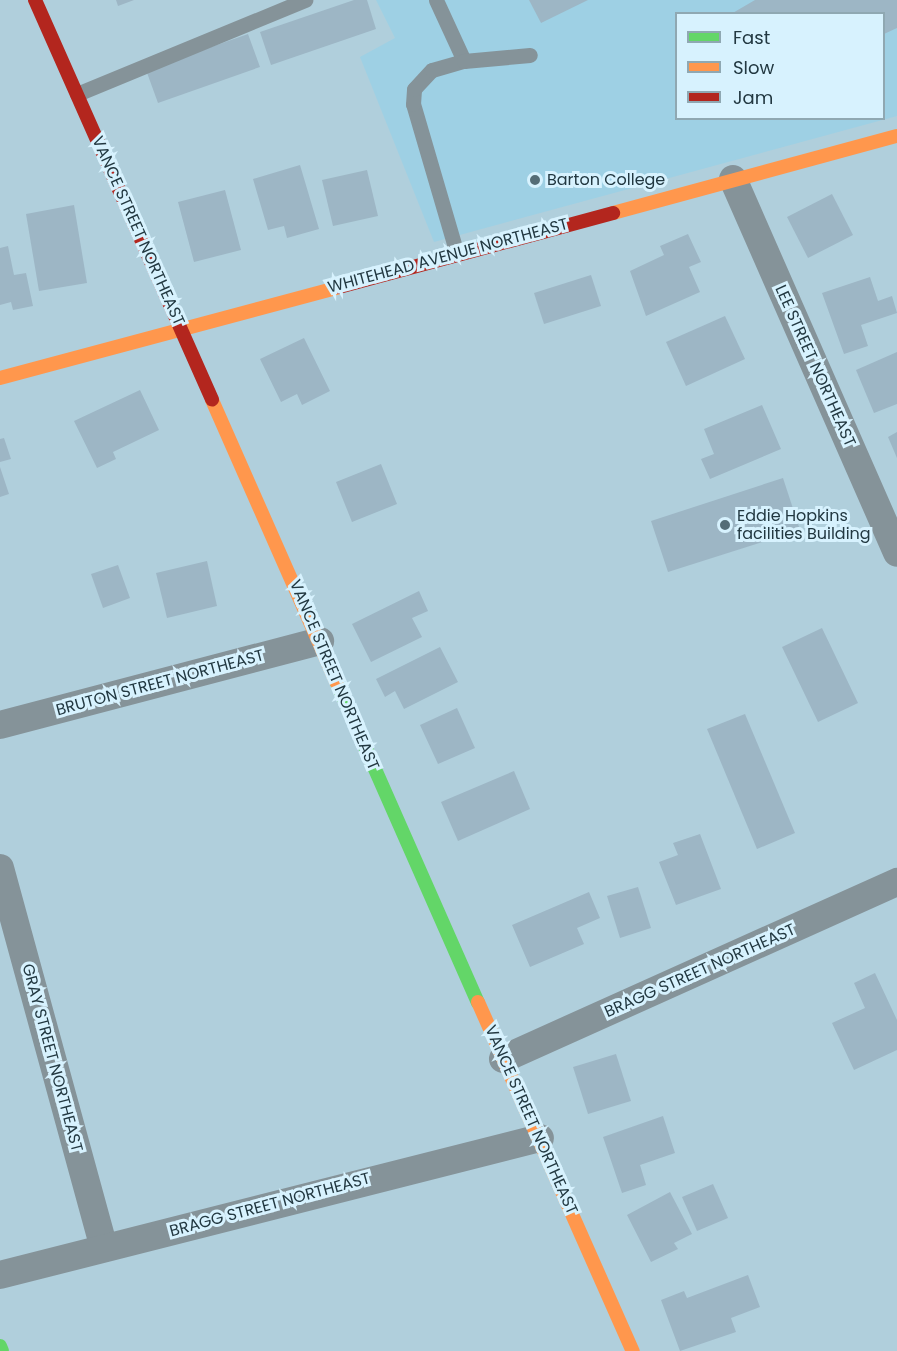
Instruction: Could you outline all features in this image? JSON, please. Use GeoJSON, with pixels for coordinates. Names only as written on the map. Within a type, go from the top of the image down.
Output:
{"type":"FeatureCollection","features":[{"type":"Feature","properties":{"kind":"street","name":"VANCE STREET NORTHEAST"},"geometry":{"type":"LineString","coordinates":[[35,0],[633,1351]]}},
{"type":"Feature","properties":{"kind":"street","name":"WHITEHEAD AVENUE NORTHEAST"},"geometry":{"type":"LineString","coordinates":[[0,378],[897,136]]}},
{"type":"Feature","properties":{"kind":"street","name":"LEE STREET NORTHEAST"},"geometry":{"type":"LineString","coordinates":[[733,179],[897,553]]}},
{"type":"Feature","properties":{"kind":"street","name":"BRUTON STREET NORTHEAST"},"geometry":{"type":"LineString","coordinates":[[0,725],[320,641]]}},
{"type":"Feature","properties":{"kind":"street","name":"GRAY STREET NORTHEAST"},"geometry":{"type":"LineString","coordinates":[[0,868],[104,1248]]}},
{"type":"Feature","properties":{"kind":"street","name":"BRAGG STREET NORTHEAST"},"geometry":{"type":"LineString","coordinates":[[503,1059],[897,882]]}},
{"type":"Feature","properties":{"kind":"street","name":"BRAGG STREET NORTHEAST"},"geometry":{"type":"LineString","coordinates":[[0,1275],[540,1138]]}},
{"type":"Feature","properties":{"kind":"street"},"geometry":{"type":"LineString","coordinates":[[0,1346],[2,1351]]}},
{"type":"Feature","properties":{"kind":"lane"},"geometry":{"type":"LineString","coordinates":[[77,94],[305,0]]}},
{"type":"Feature","properties":{"kind":"lane"},"geometry":{"type":"LineString","coordinates":[[436,0],[465,61]]}},
{"type":"Feature","properties":{"kind":"lane"},"geometry":{"type":"LineString","coordinates":[[457,254],[413,104],[414,89],[432,70],[465,61],[530,55]]}},
{"type":"Feature","properties":{"kind":"shaded area","name":"Barton College"},"geometry":{"type":"Polygon","coordinates":[[[376,0],[897,0],[897,116],[885,119],[885,12],[675,12],[675,120],[882,120],[434,242],[360,57],[395,38],[376,0]]]}},
{"type":"Feature","properties":{"kind":"building"},"geometry":{"type":"Polygon","coordinates":[[[116,0],[134,0],[118,6],[116,0]]]}},
{"type":"Feature","properties":{"kind":"building"},"geometry":{"type":"Polygon","coordinates":[[[354,0],[367,0],[376,29],[271,65],[260,32],[354,0]]]}},
{"type":"Feature","properties":{"kind":"building"},"geometry":{"type":"Polygon","coordinates":[[[529,0],[588,0],[541,23],[529,0]]]}},
{"type":"Feature","properties":{"kind":"building"},"geometry":{"type":"Polygon","coordinates":[[[755,0],[897,0],[897,28],[885,34],[885,12],[734,12],[755,0]]]}},
{"type":"Feature","properties":{"kind":"building"},"geometry":{"type":"Polygon","coordinates":[[[248,34],[260,67],[158,103],[146,70],[248,34]]]}},
{"type":"Feature","properties":{"kind":"building"},"geometry":{"type":"Polygon","coordinates":[[[300,165],[319,229],[287,238],[284,226],[268,230],[253,179],[300,165]]]}},
{"type":"Feature","properties":{"kind":"building"},"geometry":{"type":"Polygon","coordinates":[[[367,170],[378,216],[333,226],[322,180],[367,170]]]}},
{"type":"Feature","properties":{"kind":"building"},"geometry":{"type":"Polygon","coordinates":[[[225,190],[241,250],[194,262],[178,202],[225,190]]]}},
{"type":"Feature","properties":{"kind":"building"},"geometry":{"type":"Polygon","coordinates":[[[832,194],[853,235],[808,258],[787,217],[832,194]]]}},
{"type":"Feature","properties":{"kind":"building"},"geometry":{"type":"Polygon","coordinates":[[[74,205],[87,283],[39,291],[26,214],[74,205]]]}},
{"type":"Feature","properties":{"kind":"building"},"geometry":{"type":"Polygon","coordinates":[[[688,234],[701,262],[689,267],[700,292],[646,316],[630,271],[664,255],[660,246],[688,234]]]}},
{"type":"Feature","properties":{"kind":"building"},"geometry":{"type":"Polygon","coordinates":[[[8,246],[14,275],[26,273],[33,306],[13,310],[11,302],[0,305],[0,248],[8,246]]]}},
{"type":"Feature","properties":{"kind":"building"},"geometry":{"type":"Polygon","coordinates":[[[591,275],[601,306],[544,324],[534,293],[591,275]]]}},
{"type":"Feature","properties":{"kind":"building"},"geometry":{"type":"Polygon","coordinates":[[[870,277],[878,301],[892,296],[897,313],[861,325],[868,346],[844,354],[822,293],[870,277]]]}},
{"type":"Feature","properties":{"kind":"building"},"geometry":{"type":"Polygon","coordinates":[[[725,316],[745,359],[686,386],[666,342],[725,316]]]}},
{"type":"Feature","properties":{"kind":"building"},"geometry":{"type":"Polygon","coordinates":[[[304,338],[330,391],[302,405],[297,394],[281,402],[260,359],[304,338]]]}},
{"type":"Feature","properties":{"kind":"building"},"geometry":{"type":"Polygon","coordinates":[[[897,352],[897,404],[874,413],[856,370],[897,352]]]}},
{"type":"Feature","properties":{"kind":"building"},"geometry":{"type":"Polygon","coordinates":[[[140,390],[159,430],[113,452],[116,459],[97,468],[74,421],[140,390]]]}},
{"type":"Feature","properties":{"kind":"building"},"geometry":{"type":"Polygon","coordinates":[[[762,405],[781,449],[710,479],[701,459],[714,454],[704,429],[762,405]]]}},
{"type":"Feature","properties":{"kind":"building"},"geometry":{"type":"Polygon","coordinates":[[[897,432],[897,458],[888,437],[897,432]]]}},
{"type":"Feature","properties":{"kind":"building"},"geometry":{"type":"Polygon","coordinates":[[[4,438],[11,459],[0,462],[0,439],[4,438]]]}},
{"type":"Feature","properties":{"kind":"building"},"geometry":{"type":"Polygon","coordinates":[[[381,464],[397,504],[352,522],[336,482],[381,464]]]}},
{"type":"Feature","properties":{"kind":"building"},"geometry":{"type":"Polygon","coordinates":[[[0,467],[9,494],[0,497],[0,467]]]}},
{"type":"Feature","properties":{"kind":"building","name":"Eddie Hopkins facilities Building"},"geometry":{"type":"Polygon","coordinates":[[[783,478],[800,530],[668,572],[651,521],[783,478]]]}},
{"type":"Feature","properties":{"kind":"building"},"geometry":{"type":"Polygon","coordinates":[[[207,561],[217,606],[167,618],[156,573],[207,561]]]}},
{"type":"Feature","properties":{"kind":"building"},"geometry":{"type":"Polygon","coordinates":[[[118,565],[130,598],[103,608],[91,574],[118,565]]]}},
{"type":"Feature","properties":{"kind":"building"},"geometry":{"type":"Polygon","coordinates":[[[419,591],[428,611],[412,618],[422,637],[371,662],[352,624],[419,591]]]}},
{"type":"Feature","properties":{"kind":"building"},"geometry":{"type":"Polygon","coordinates":[[[822,628],[858,703],[818,722],[782,647],[822,628]]]}},
{"type":"Feature","properties":{"kind":"building"},"geometry":{"type":"Polygon","coordinates":[[[440,647],[458,682],[404,709],[395,691],[385,697],[376,679],[440,647]]]}},
{"type":"Feature","properties":{"kind":"building"},"geometry":{"type":"Polygon","coordinates":[[[457,708],[475,748],[438,764],[420,725],[457,708]]]}},
{"type":"Feature","properties":{"kind":"building"},"geometry":{"type":"Polygon","coordinates":[[[745,714],[795,833],[757,849],[707,729],[745,714]]]}},
{"type":"Feature","properties":{"kind":"building"},"geometry":{"type":"Polygon","coordinates":[[[514,771],[530,809],[458,841],[441,802],[514,771]]]}},
{"type":"Feature","properties":{"kind":"building"},"geometry":{"type":"Polygon","coordinates":[[[700,834],[721,889],[676,905],[659,862],[678,855],[673,843],[700,834]]]}},
{"type":"Feature","properties":{"kind":"building"},"geometry":{"type":"Polygon","coordinates":[[[638,887],[651,928],[620,938],[607,896],[638,887]]]}},
{"type":"Feature","properties":{"kind":"building"},"geometry":{"type":"Polygon","coordinates":[[[589,892],[600,918],[577,928],[584,944],[530,967],[512,925],[589,892]]]}},
{"type":"Feature","properties":{"kind":"building"},"geometry":{"type":"Polygon","coordinates":[[[875,973],[897,1020],[897,1050],[854,1070],[832,1023],[865,1008],[854,983],[875,973]]]}},
{"type":"Feature","properties":{"kind":"building"},"geometry":{"type":"Polygon","coordinates":[[[616,1054],[631,1101],[588,1114],[573,1067],[616,1054]]]}},
{"type":"Feature","properties":{"kind":"building"},"geometry":{"type":"Polygon","coordinates":[[[663,1116],[675,1153],[640,1165],[646,1185],[622,1193],[603,1137],[663,1116]]]}},
{"type":"Feature","properties":{"kind":"building"},"geometry":{"type":"Polygon","coordinates":[[[713,1184],[728,1218],[697,1231],[682,1197],[713,1184]]]}},
{"type":"Feature","properties":{"kind":"building"},"geometry":{"type":"Polygon","coordinates":[[[670,1192],[692,1234],[674,1243],[678,1249],[651,1262],[627,1215],[670,1192]]]}},
{"type":"Feature","properties":{"kind":"building"},"geometry":{"type":"Polygon","coordinates":[[[748,1275],[760,1307],[731,1318],[736,1332],[680,1351],[661,1300],[684,1291],[687,1298],[748,1275]]]}},
{"type":"Feature","properties":{"kind":"traffic: fast"},"geometry":{"type":"LineString","coordinates":[[337,683],[478,1002]]}},
{"type":"Feature","properties":{"kind":"traffic: fast"},"geometry":{"type":"LineString","coordinates":[[0,1346],[2,1351]]}},
{"type":"Feature","properties":{"kind":"traffic: slow"},"geometry":{"type":"LineString","coordinates":[[613,213],[897,136]]}},
{"type":"Feature","properties":{"kind":"traffic: slow"},"geometry":{"type":"LineString","coordinates":[[0,378],[339,287]]}},
{"type":"Feature","properties":{"kind":"traffic: slow"},"geometry":{"type":"LineString","coordinates":[[212,400],[337,683]]}},
{"type":"Feature","properties":{"kind":"traffic: slow"},"geometry":{"type":"LineString","coordinates":[[478,1002],[633,1351]]}},
{"type":"Feature","properties":{"kind":"traffic: jam"},"geometry":{"type":"LineString","coordinates":[[35,0],[212,400]]}},
{"type":"Feature","properties":{"kind":"traffic: jam"},"geometry":{"type":"LineString","coordinates":[[339,287],[613,213]]}},
{"type":"Feature","properties":{"kind":"place","name":"Barton College"},"geometry":{"type":"Point","coordinates":[535,180]}},
{"type":"Feature","properties":{"kind":"place","name":"Eddie Hopkins facilities Building"},"geometry":{"type":"Point","coordinates":[725,525]}}]}
